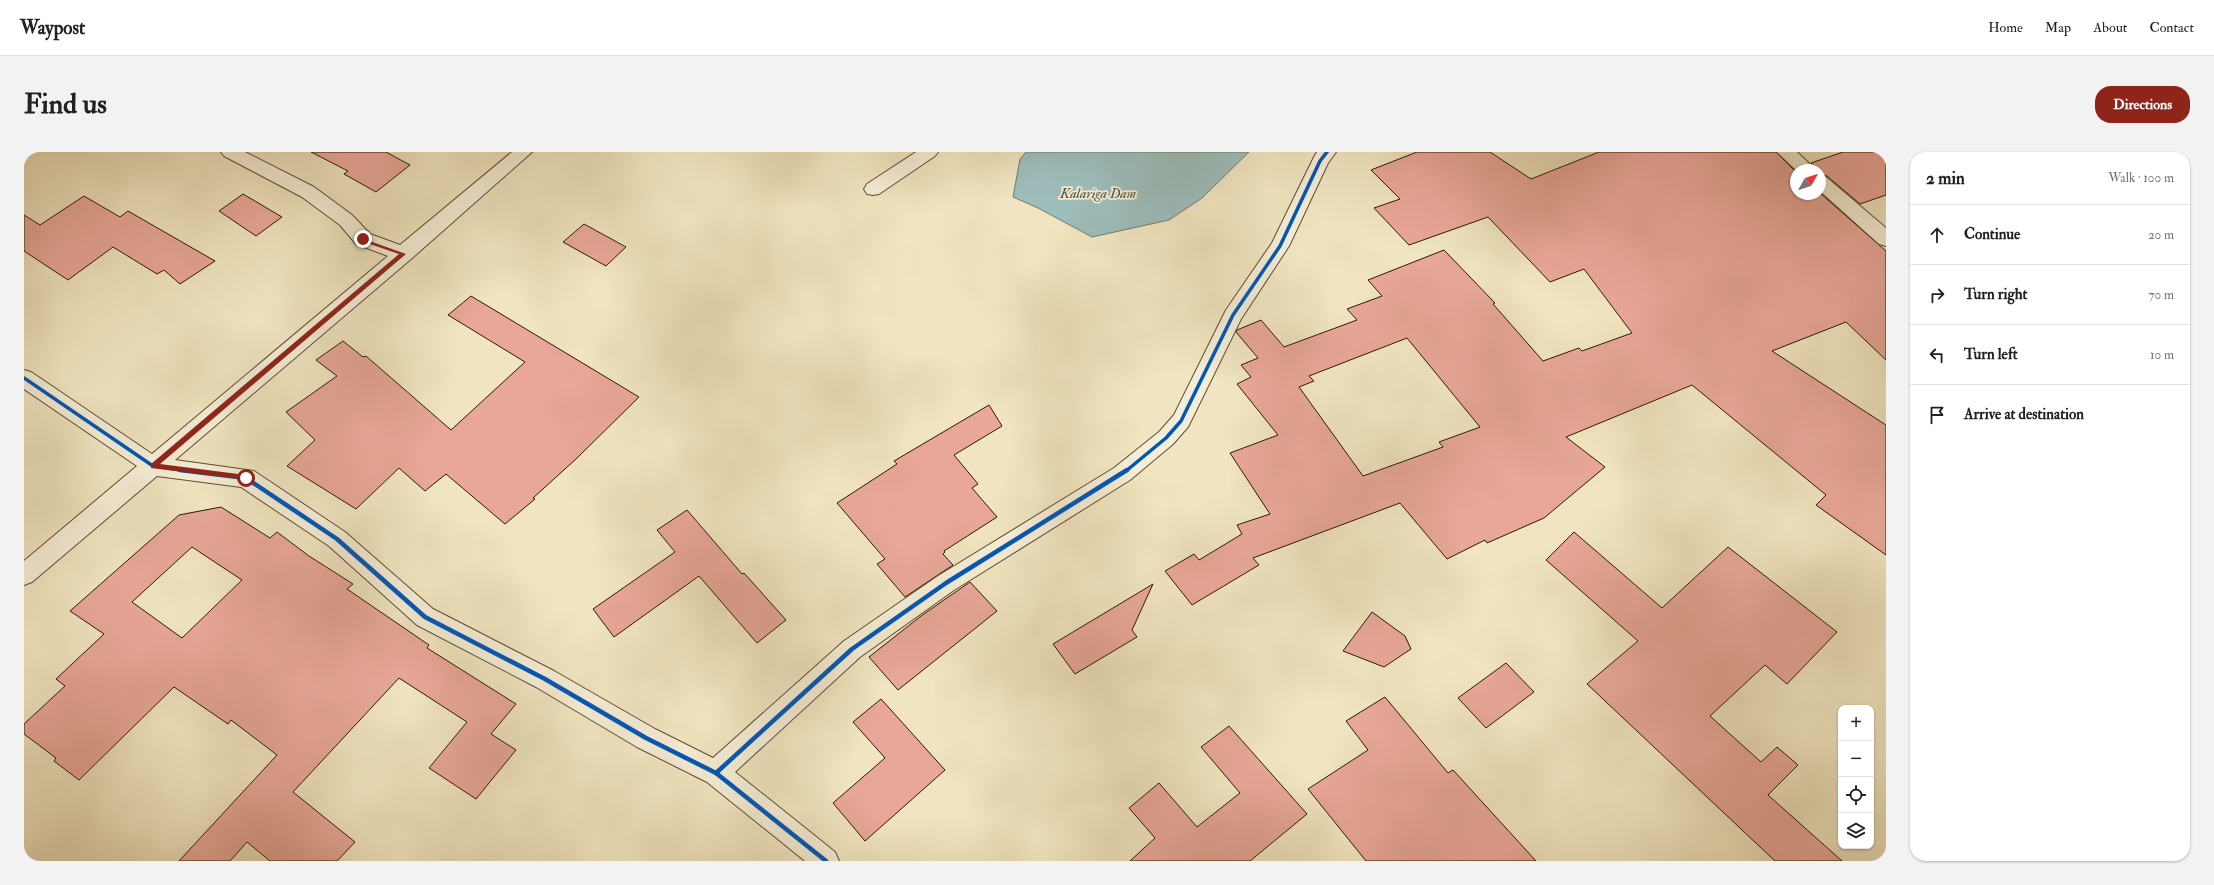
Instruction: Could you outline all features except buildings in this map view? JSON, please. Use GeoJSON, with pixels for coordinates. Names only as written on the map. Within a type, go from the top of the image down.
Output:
{"type":"FeatureCollection","features":[{"type":"Feature","properties":{"kind":"street"},"geometry":{"type":"LineString","coordinates":[[230,152],[308,192],[346,220],[363,239],[404,254]]}},
{"type":"Feature","properties":{"kind":"street"},"geometry":{"type":"LineString","coordinates":[[24,575],[523,152]]}},
{"type":"Feature","properties":{"kind":"street"},"geometry":{"type":"LineString","coordinates":[[873,189],[929,152]]}},
{"type":"Feature","properties":{"kind":"street"},"geometry":{"type":"LineString","coordinates":[[716,772],[852,649],[946,583],[1122,474],[1166,438],[1181,421],[1233,315],[1280,246],[1317,168],[1327,152]]}},
{"type":"Feature","properties":{"kind":"street"},"geometry":{"type":"LineString","coordinates":[[1786,152],[1800,164]]}},
{"type":"Feature","properties":{"kind":"street"},"geometry":{"type":"LineString","coordinates":[[1826,186],[1886,239]]}},
{"type":"Feature","properties":{"kind":"street"},"geometry":{"type":"LineString","coordinates":[[24,378],[153,466],[246,478],[337,539],[425,617],[544,679],[646,738],[716,772],[826,861]]}},
{"type":"Feature","properties":{"kind":"water","name":"Kalariga Dam"},"geometry":{"type":"Polygon","coordinates":[[[1026,152],[1249,152],[1202,198],[1169,220],[1092,237],[1038,208],[1013,197],[1020,159],[1026,152]]]}},
{"type":"Feature","properties":{"kind":"cycle path"},"geometry":{"type":"LineString","coordinates":[[716,773],[852,649],[946,583],[1122,474],[1166,438],[1181,421],[1233,315],[1280,246],[1320,161],[1327,152]]}},
{"type":"Feature","properties":{"kind":"cycle path"},"geometry":{"type":"LineString","coordinates":[[24,378],[153,466],[246,478],[337,539],[425,617],[545,679],[646,738],[716,773],[826,861]]}},
{"type":"Feature","properties":{"kind":"route"},"geometry":{"type":"LineString","coordinates":[[246,478],[153,466],[404,254],[363,239]]}}]}
